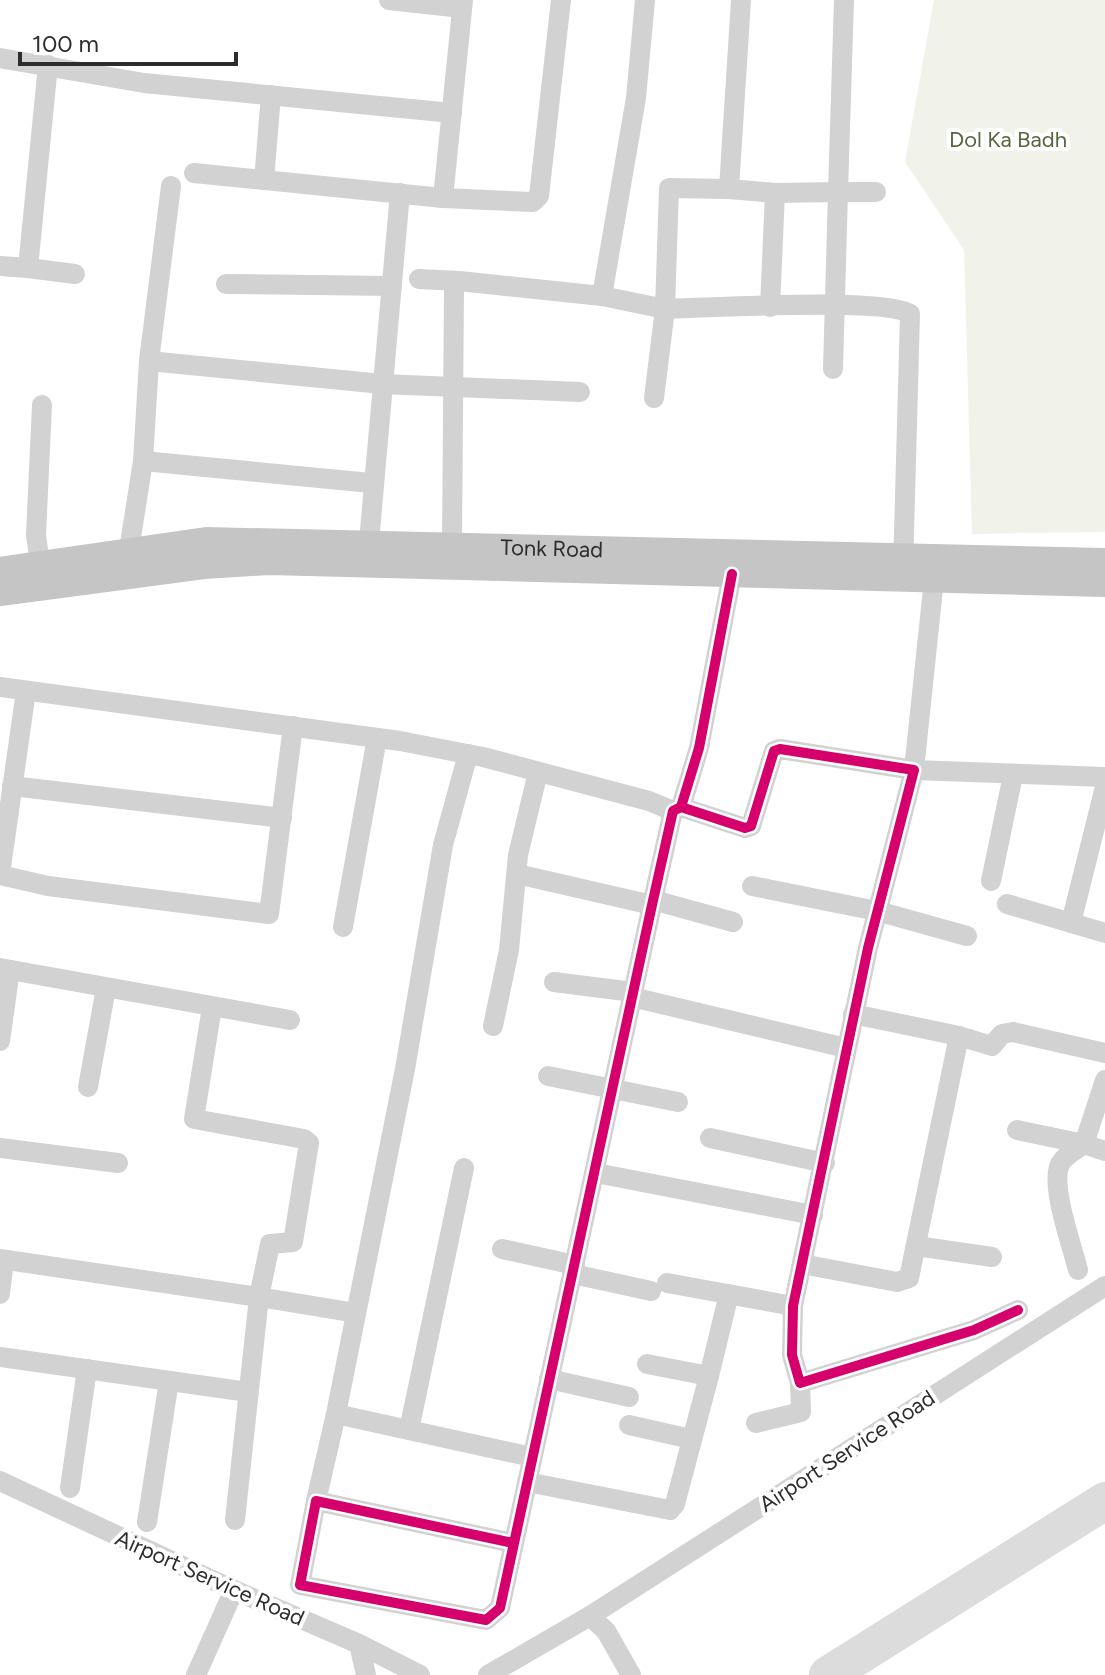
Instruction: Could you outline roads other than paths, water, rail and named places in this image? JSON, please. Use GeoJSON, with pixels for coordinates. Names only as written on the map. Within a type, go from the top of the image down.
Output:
{"type":"FeatureCollection","features":[{"type":"Feature","properties":{"kind":"main road","name":"Tonk Road"},"geometry":{"type":"LineString","coordinates":[[0,570],[206,540],[369,542],[903,567],[934,579],[1105,584]]}},
{"type":"Feature","properties":{"kind":"main road","name":"Tonk Road"},"geometry":{"type":"LineString","coordinates":[[0,593],[204,566],[269,562],[732,574],[1105,561]]}},
{"type":"Feature","properties":{"kind":"street"},"geometry":{"type":"LineString","coordinates":[[389,0],[462,4],[443,198]]}},
{"type":"Feature","properties":{"kind":"street"},"geometry":{"type":"LineString","coordinates":[[194,173],[443,198],[533,202],[539,196],[561,0]]}},
{"type":"Feature","properties":{"kind":"street"},"geometry":{"type":"LineString","coordinates":[[602,296],[636,98],[645,0]]}},
{"type":"Feature","properties":{"kind":"street"},"geometry":{"type":"LineString","coordinates":[[729,189],[741,0]]}},
{"type":"Feature","properties":{"kind":"street"},"geometry":{"type":"LineString","coordinates":[[833,369],[844,0]]}},
{"type":"Feature","properties":{"kind":"street"},"geometry":{"type":"LineString","coordinates":[[0,58],[144,83],[452,113]]}},
{"type":"Feature","properties":{"kind":"street"},"geometry":{"type":"LineString","coordinates":[[28,268],[48,65]]}},
{"type":"Feature","properties":{"kind":"street"},"geometry":{"type":"LineString","coordinates":[[264,180],[271,95]]}},
{"type":"Feature","properties":{"kind":"street"},"geometry":{"type":"LineString","coordinates":[[129,550],[143,461],[149,361],[171,186]]}},
{"type":"Feature","properties":{"kind":"street"},"geometry":{"type":"LineString","coordinates":[[654,398],[665,309],[669,188],[775,193],[876,192]]}},
{"type":"Feature","properties":{"kind":"street"},"geometry":{"type":"LineString","coordinates":[[369,542],[371,483],[400,193]]}},
{"type":"Feature","properties":{"kind":"street"},"geometry":{"type":"LineString","coordinates":[[770,307],[775,193]]}},
{"type":"Feature","properties":{"kind":"street"},"geometry":{"type":"LineString","coordinates":[[0,266],[75,274]]}},
{"type":"Feature","properties":{"kind":"street"},"geometry":{"type":"LineString","coordinates":[[419,279],[602,296],[665,309],[834,305],[901,308],[910,314],[903,567]]}},
{"type":"Feature","properties":{"kind":"street"},"geometry":{"type":"LineString","coordinates":[[452,544],[454,289],[459,281]]}},
{"type":"Feature","properties":{"kind":"street"},"geometry":{"type":"LineString","coordinates":[[226,284],[392,286]]}},
{"type":"Feature","properties":{"kind":"street"},"geometry":{"type":"LineString","coordinates":[[149,361],[382,384],[580,392]]}},
{"type":"Feature","properties":{"kind":"street"},"geometry":{"type":"LineString","coordinates":[[40,564],[36,535],[42,405]]}},
{"type":"Feature","properties":{"kind":"street"},"geometry":{"type":"LineString","coordinates":[[143,461],[371,483]]}},
{"type":"Feature","properties":{"kind":"street"},"geometry":{"type":"LineString","coordinates":[[468,754],[443,845],[405,1069],[300,1585],[486,1620],[500,1608],[652,902],[677,809],[699,748],[732,574]]}},
{"type":"Feature","properties":{"kind":"street"},"geometry":{"type":"LineString","coordinates":[[756,1423],[801,1412],[800,1383],[792,1355],[793,1306],[825,1163],[853,1014],[914,770],[934,579]]}},
{"type":"Feature","properties":{"kind":"street"},"geometry":{"type":"LineString","coordinates":[[0,687],[377,738],[468,754],[745,828],[751,826],[774,751],[780,749],[914,770],[1105,777]]}},
{"type":"Feature","properties":{"kind":"street"},"geometry":{"type":"LineString","coordinates":[[26,691],[0,874],[48,886],[269,914],[293,726]]}},
{"type":"Feature","properties":{"kind":"street"},"geometry":{"type":"LineString","coordinates":[[343,927],[377,738]]}},
{"type":"Feature","properties":{"kind":"street"},"geometry":{"type":"LineString","coordinates":[[493,1026],[509,950],[517,874],[538,772]]}},
{"type":"Feature","properties":{"kind":"street"},"geometry":{"type":"LineString","coordinates":[[991,881],[1013,775]]}},
{"type":"Feature","properties":{"kind":"street"},"geometry":{"type":"LineString","coordinates":[[12,786],[282,818]]}},
{"type":"Feature","properties":{"kind":"street"},"geometry":{"type":"LineString","coordinates":[[1071,923],[1105,787]]}},
{"type":"Feature","properties":{"kind":"street"},"geometry":{"type":"LineString","coordinates":[[517,874],[733,922]]}},
{"type":"Feature","properties":{"kind":"street"},"geometry":{"type":"LineString","coordinates":[[752,886],[877,911],[967,936]]}},
{"type":"Feature","properties":{"kind":"street"},"geometry":{"type":"LineString","coordinates":[[1007,904],[1105,933]]}},
{"type":"Feature","properties":{"kind":"street"},"geometry":{"type":"LineString","coordinates":[[0,1041],[5,969],[290,1020]]}},
{"type":"Feature","properties":{"kind":"street"},"geometry":{"type":"LineString","coordinates":[[554,982],[633,994],[846,1048]]}},
{"type":"Feature","properties":{"kind":"street"},"geometry":{"type":"LineString","coordinates":[[88,1087],[106,988]]}},
{"type":"Feature","properties":{"kind":"street"},"geometry":{"type":"LineString","coordinates":[[212,1007],[194,1119],[309,1141],[293,1242],[270,1244],[259,1297],[235,1520]]}},
{"type":"Feature","properties":{"kind":"street"},"geometry":{"type":"LineString","coordinates":[[853,1014],[992,1046],[1002,1034],[1013,1032],[1105,1053]]}},
{"type":"Feature","properties":{"kind":"street"},"geometry":{"type":"LineString","coordinates":[[802,1264],[897,1282],[909,1278],[959,1036]]}},
{"type":"Feature","properties":{"kind":"street"},"geometry":{"type":"LineString","coordinates":[[548,1076],[678,1102]]}},
{"type":"Feature","properties":{"kind":"street"},"geometry":{"type":"LineString","coordinates":[[1078,1270],[1057,1181],[1060,1165],[1084,1144],[1105,1080]]}},
{"type":"Feature","properties":{"kind":"street"},"geometry":{"type":"LineString","coordinates":[[1017,1130],[1105,1151]]}},
{"type":"Feature","properties":{"kind":"street"},"geometry":{"type":"LineString","coordinates":[[710,1138],[825,1163]]}},
{"type":"Feature","properties":{"kind":"street"},"geometry":{"type":"LineString","coordinates":[[0,1148],[118,1163]]}},
{"type":"Feature","properties":{"kind":"street"},"geometry":{"type":"LineString","coordinates":[[409,1430],[464,1168]]}},
{"type":"Feature","properties":{"kind":"street"},"geometry":{"type":"LineString","coordinates":[[596,1173],[813,1215]]}},
{"type":"Feature","properties":{"kind":"street"},"geometry":{"type":"LineString","coordinates":[[916,1246],[992,1257]]}},
{"type":"Feature","properties":{"kind":"street"},"geometry":{"type":"LineString","coordinates":[[502,1249],[574,1270],[659,1287],[729,1294],[793,1306]]}},
{"type":"Feature","properties":{"kind":"street"},"geometry":{"type":"LineString","coordinates":[[0,1294],[2,1259],[356,1313]]}},
{"type":"Feature","properties":{"kind":"street","name":"Airport Service Road"},"geometry":{"type":"LineString","coordinates":[[488,1675],[590,1616],[1105,1286]]}},
{"type":"Feature","properties":{"kind":"street"},"geometry":{"type":"LineString","coordinates":[[527,1482],[670,1510],[675,1504],[729,1294]]}},
{"type":"Feature","properties":{"kind":"street"},"geometry":{"type":"LineString","coordinates":[[800,1383],[974,1330],[1018,1310]]}},
{"type":"Feature","properties":{"kind":"street"},"geometry":{"type":"LineString","coordinates":[[0,1357],[248,1392]]}},
{"type":"Feature","properties":{"kind":"street"},"geometry":{"type":"LineString","coordinates":[[647,1364],[709,1376]]}},
{"type":"Feature","properties":{"kind":"street"},"geometry":{"type":"LineString","coordinates":[[70,1488],[87,1369]]}},
{"type":"Feature","properties":{"kind":"street"},"geometry":{"type":"LineString","coordinates":[[549,1379],[629,1397]]}},
{"type":"Feature","properties":{"kind":"street"},"geometry":{"type":"LineString","coordinates":[[147,1522],[169,1381]]}},
{"type":"Feature","properties":{"kind":"street"},"geometry":{"type":"LineString","coordinates":[[336,1414],[532,1457]]}},
{"type":"Feature","properties":{"kind":"street"},"geometry":{"type":"LineString","coordinates":[[629,1425],[691,1439]]}},
{"type":"Feature","properties":{"kind":"street","name":"Airport Service Road"},"geometry":{"type":"LineString","coordinates":[[0,1481],[234,1590],[359,1644],[420,1675]]}},
{"type":"Feature","properties":{"kind":"street"},"geometry":{"type":"LineString","coordinates":[[316,1501],[513,1543]]}},
{"type":"Feature","properties":{"kind":"street"},"geometry":{"type":"LineString","coordinates":[[196,1675],[234,1590]]}},
{"type":"Feature","properties":{"kind":"street"},"geometry":{"type":"LineString","coordinates":[[590,1616],[606,1631],[631,1675]]}},
{"type":"Feature","properties":{"kind":"street"},"geometry":{"type":"LineString","coordinates":[[359,1644],[366,1675]]}},
{"type":"Feature","properties":{"kind":"park label","name":"Dol Ka Badh"},"geometry":{"type":"Point","coordinates":[1008,139]}}]}
